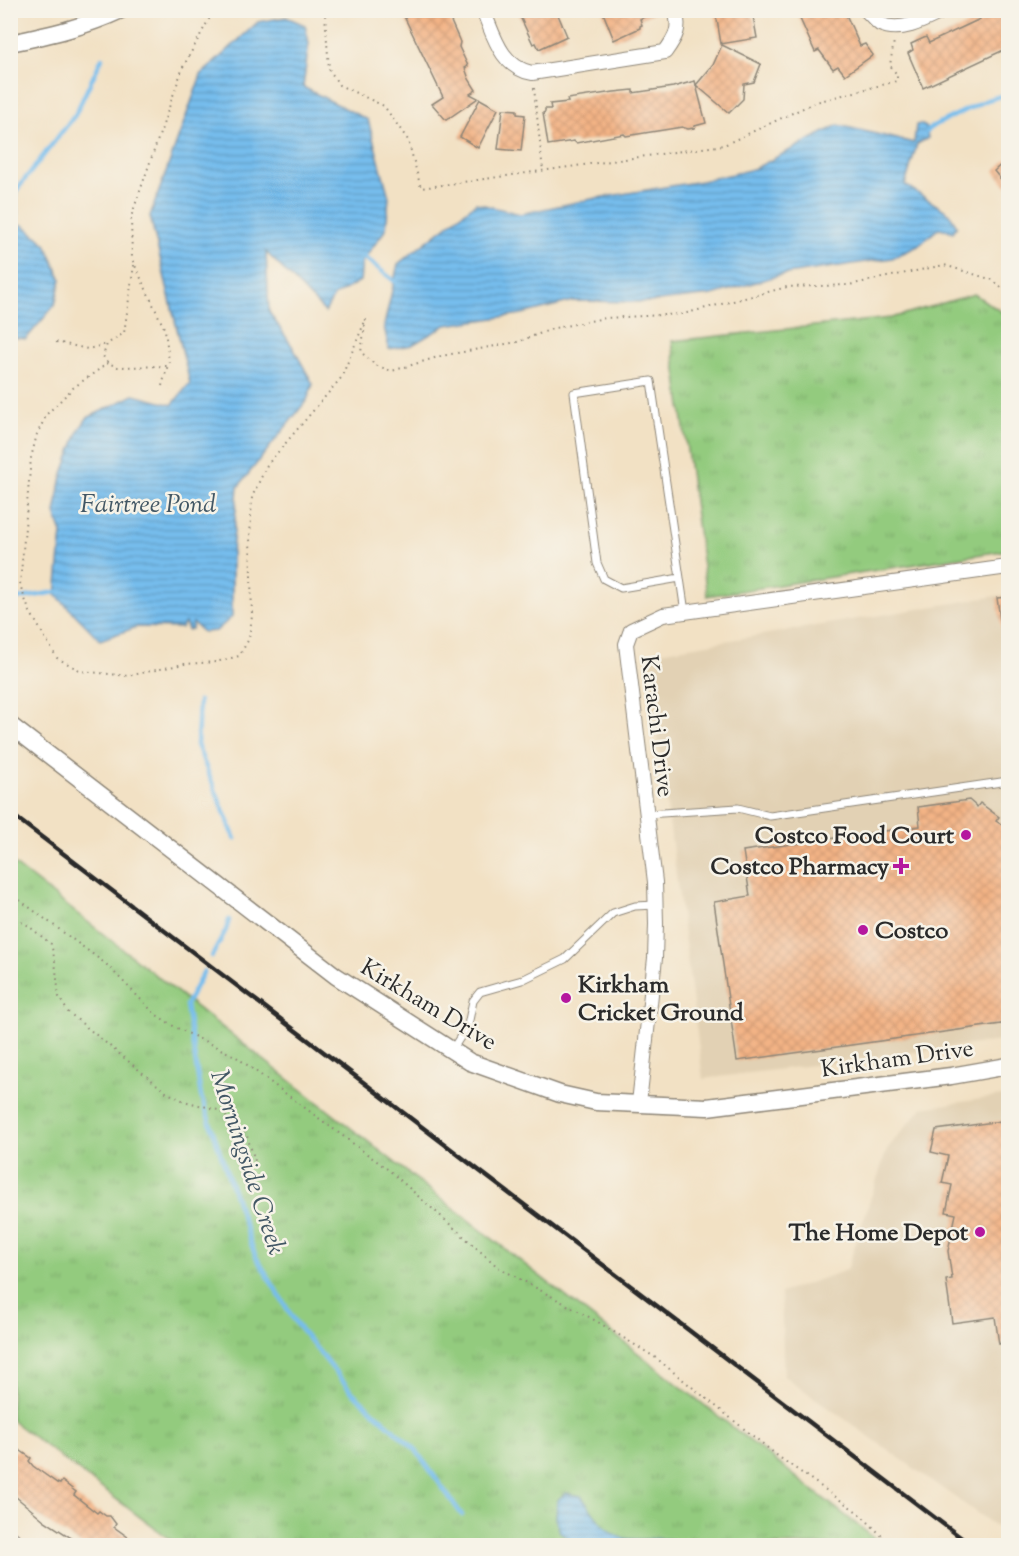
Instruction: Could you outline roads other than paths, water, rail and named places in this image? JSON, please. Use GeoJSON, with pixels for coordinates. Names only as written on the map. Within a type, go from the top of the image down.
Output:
{"type":"FeatureCollection","features":[{"type":"Feature","properties":{"kind":"street"},"geometry":{"type":"LineString","coordinates":[[10,43],[68,30],[98,21],[121,10]]}},
{"type":"Feature","properties":{"kind":"street"},"geometry":{"type":"LineString","coordinates":[[483,10],[495,40],[506,59],[520,71],[532,73],[665,52],[679,33],[675,10]]}},
{"type":"Feature","properties":{"kind":"street"},"geometry":{"type":"LineString","coordinates":[[866,10],[879,24],[896,26],[913,25],[945,10]]}},
{"type":"Feature","properties":{"kind":"street","name":"Karachi Drive"},"geometry":{"type":"LineString","coordinates":[[639,1103],[655,958],[656,905],[626,644],[631,630],[663,615],[1008,567]]}},
{"type":"Feature","properties":{"kind":"street","name":"Kirkham Drive"},"geometry":{"type":"LineString","coordinates":[[10,725],[336,976],[470,1062],[560,1094],[596,1102],[707,1107],[951,1076],[1008,1066]]}},
{"type":"Feature","properties":{"kind":"street"},"geometry":{"type":"LineString","coordinates":[[10,1537],[22,1545]]}},
{"type":"Feature","properties":{"kind":"lane"},"geometry":{"type":"LineString","coordinates":[[680,579],[621,588],[604,579],[597,562],[573,393],[651,381],[685,612]]}},
{"type":"Feature","properties":{"kind":"lane"},"geometry":{"type":"LineString","coordinates":[[646,814],[738,808],[771,816],[1008,781]]}},
{"type":"Feature","properties":{"kind":"lane"},"geometry":{"type":"LineString","coordinates":[[452,1050],[468,1025],[473,1001],[480,992],[522,980],[565,959],[613,913],[636,906],[656,905]]}},
{"type":"Feature","properties":{"kind":"water","name":"Fairtree Pond"},"geometry":{"type":"Polygon","coordinates":[[[286,17],[305,25],[309,43],[303,87],[368,120],[389,197],[386,229],[362,262],[360,281],[334,296],[325,312],[266,252],[269,312],[292,346],[313,384],[307,400],[238,487],[232,552],[232,617],[216,631],[203,632],[193,623],[192,629],[188,630],[185,623],[181,628],[137,627],[100,640],[56,595],[62,533],[55,513],[62,476],[79,430],[87,418],[134,395],[172,405],[190,383],[150,216],[201,75],[258,22],[286,17]]]}},
{"type":"Feature","properties":{"kind":"water"},"geometry":{"type":"Polygon","coordinates":[[[838,125],[914,143],[916,125],[926,127],[928,138],[917,144],[905,185],[949,213],[957,226],[953,232],[939,228],[918,246],[892,258],[780,275],[712,295],[649,302],[573,301],[522,314],[446,325],[412,345],[389,349],[384,326],[398,264],[476,203],[520,214],[592,199],[702,181],[754,169],[838,125]]]}},
{"type":"Feature","properties":{"kind":"water"},"geometry":{"type":"Polygon","coordinates":[[[11,225],[23,225],[46,244],[61,279],[55,305],[26,339],[11,337],[11,225]]]}},
{"type":"Feature","properties":{"kind":"water"},"geometry":{"type":"Polygon","coordinates":[[[565,1493],[581,1496],[599,1521],[616,1536],[631,1539],[672,1540],[687,1545],[577,1545],[560,1532],[556,1518],[557,1501],[565,1493]]]}},
{"type":"Feature","properties":{"kind":"waterway","name":"Morningside Creek"},"geometry":{"type":"LineString","coordinates":[[17,231],[15,192],[75,115],[102,58]]}},
{"type":"Feature","properties":{"kind":"waterway","name":"Morningside Creek"},"geometry":{"type":"LineString","coordinates":[[927,132],[931,127],[987,100],[1008,94]]}},
{"type":"Feature","properties":{"kind":"waterway"},"geometry":{"type":"LineString","coordinates":[[361,255],[397,283]]}},
{"type":"Feature","properties":{"kind":"waterway","name":"Morningside Creek"},"geometry":{"type":"LineString","coordinates":[[10,600],[62,591]]}},
{"type":"Feature","properties":{"kind":"waterway","name":"Morningside Creek"},"geometry":{"type":"LineString","coordinates":[[199,701],[197,745],[235,839]]}},
{"type":"Feature","properties":{"kind":"waterway","name":"Morningside Creek"},"geometry":{"type":"LineString","coordinates":[[212,956],[229,920]]}},
{"type":"Feature","properties":{"kind":"waterway","name":"Morningside Creek"},"geometry":{"type":"LineString","coordinates":[[204,971],[186,1005],[201,1096],[255,1255],[297,1325],[352,1392],[415,1449],[462,1515]]}},
{"type":"Feature","properties":{"kind":"railway"},"geometry":{"type":"LineString","coordinates":[[10,813],[972,1546]]}},
{"type":"Feature","properties":{"kind":"place","name":"Costco Food Court"},"geometry":{"type":"Point","coordinates":[966,835]}},
{"type":"Feature","properties":{"kind":"place","name":"Costco Pharmacy"},"geometry":{"type":"Point","coordinates":[901,866]}},
{"type":"Feature","properties":{"kind":"place","name":"Costco"},"geometry":{"type":"Point","coordinates":[863,930]}},
{"type":"Feature","properties":{"kind":"place","name":"Kirkham Cricket Ground"},"geometry":{"type":"Point","coordinates":[566,998]}},
{"type":"Feature","properties":{"kind":"place","name":"The Home Depot"},"geometry":{"type":"Point","coordinates":[980,1232]}}]}
